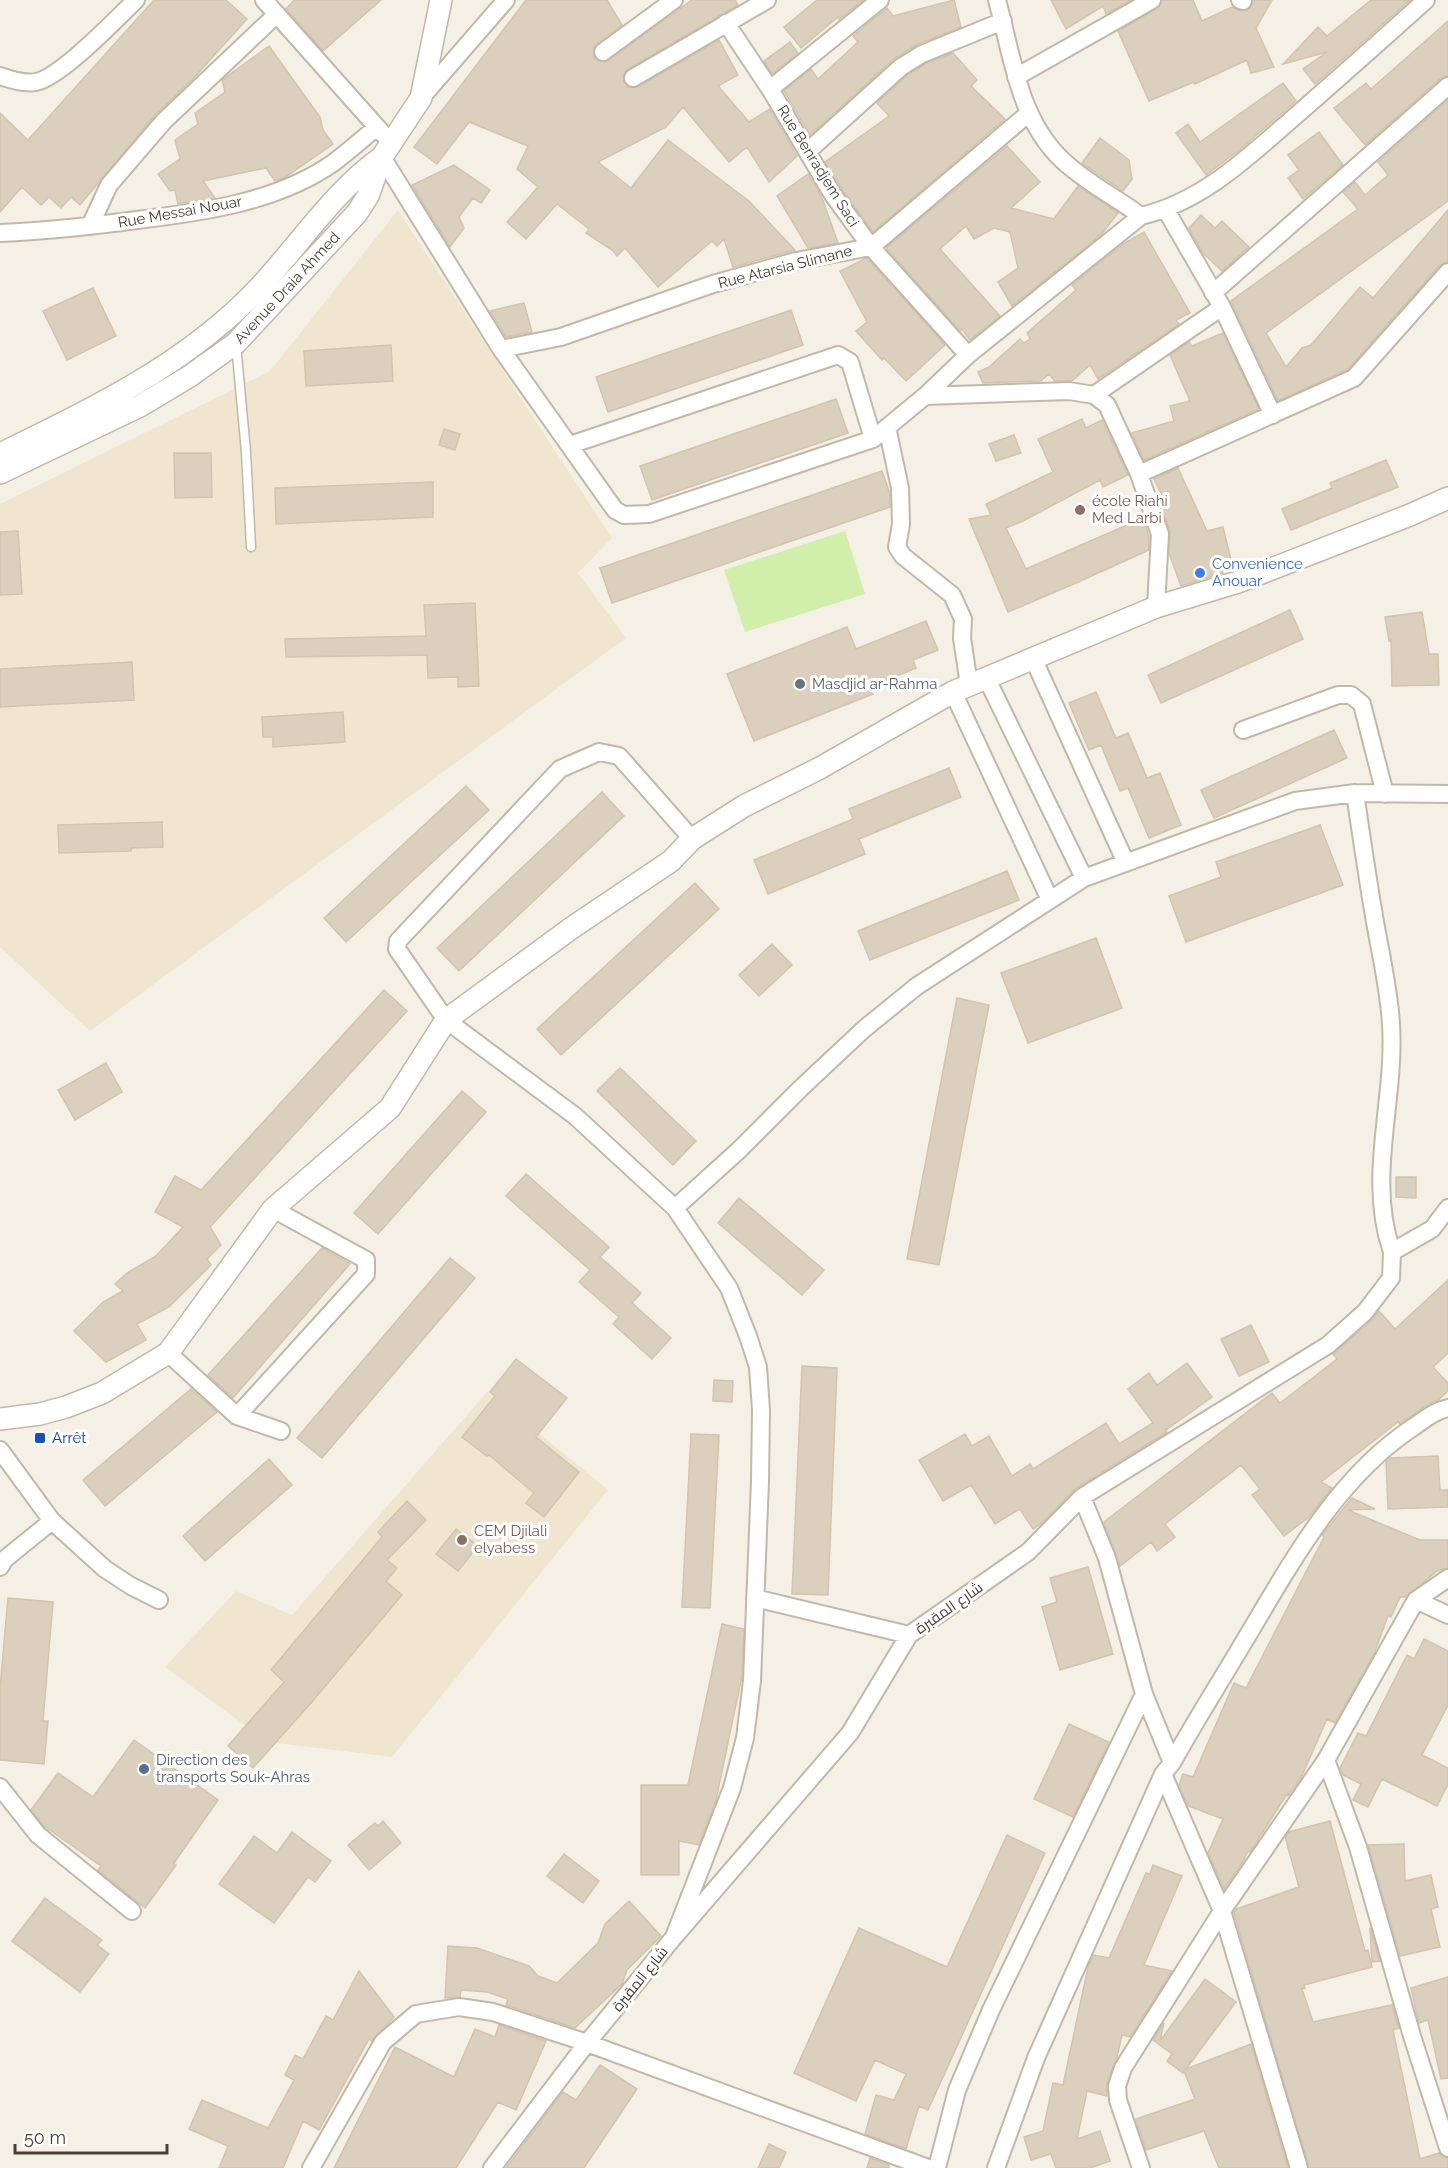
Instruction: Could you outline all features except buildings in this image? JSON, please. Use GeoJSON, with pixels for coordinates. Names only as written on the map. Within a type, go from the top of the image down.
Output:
{"type":"FeatureCollection","features":[{"type":"Feature","properties":{"kind":"street"},"geometry":{"type":"LineString","coordinates":[[0,76],[24,83],[38,82],[87,47],[136,0]]}},
{"type":"Feature","properties":{"kind":"street"},"geometry":{"type":"LineString","coordinates":[[264,0],[383,142],[501,349],[615,510],[624,515],[635,516],[649,514],[873,439],[925,396],[968,355],[1141,216],[1166,210],[1198,195],[1248,157],[1425,0]]}},
{"type":"Feature","properties":{"kind":"street"},"geometry":{"type":"LineString","coordinates":[[422,98],[441,0]]}},
{"type":"Feature","properties":{"kind":"street"},"geometry":{"type":"LineString","coordinates":[[383,142],[506,0]]}},
{"type":"Feature","properties":{"kind":"street"},"geometry":{"type":"LineString","coordinates":[[603,52],[653,13],[674,0]]}},
{"type":"Feature","properties":{"kind":"street"},"geometry":{"type":"LineString","coordinates":[[633,78],[766,0]]}},
{"type":"Feature","properties":{"kind":"street"},"geometry":{"type":"LineString","coordinates":[[770,89],[880,0]]}},
{"type":"Feature","properties":{"kind":"street"},"geometry":{"type":"LineString","coordinates":[[997,0],[1016,77],[1029,113],[1047,142],[1069,166],[1141,216]]}},
{"type":"Feature","properties":{"kind":"street"},"geometry":{"type":"LineString","coordinates":[[1016,77],[1152,0]]}},
{"type":"Feature","properties":{"kind":"street"},"geometry":{"type":"LineString","coordinates":[[90,226],[109,185],[164,121],[277,14]]}},
{"type":"Feature","properties":{"kind":"street"},"geometry":{"type":"LineString","coordinates":[[808,151],[901,67],[922,54],[1003,21]]}},
{"type":"Feature","properties":{"kind":"street","name":"Rue Benradjem Saci"},"geometry":{"type":"LineString","coordinates":[[726,23],[770,89],[834,195],[871,247],[968,355]]}},
{"type":"Feature","properties":{"kind":"street"},"geometry":{"type":"LineString","coordinates":[[1094,395],[1218,300],[1448,86]]}},
{"type":"Feature","properties":{"kind":"street","name":"Rue Atarsia Slimane"},"geometry":{"type":"LineString","coordinates":[[501,349],[561,337],[713,284],[786,264],[871,247],[1029,113]]}},
{"type":"Feature","properties":{"kind":"street","name":"Rue Messai Nouar"},"geometry":{"type":"LineString","coordinates":[[0,233],[90,226],[193,213],[264,196],[383,142]]}},
{"type":"Feature","properties":{"kind":"street","name":"Avenue Draia Ahmed"},"geometry":{"type":"LineString","coordinates":[[0,454],[24,452],[140,406],[190,376],[236,343],[357,213],[368,196],[383,142]]}},
{"type":"Feature","properties":{"kind":"street","name":"Avenue Draia Ahmed"},"geometry":{"type":"LineString","coordinates":[[0,473],[24,452],[184,353],[253,294],[363,171],[383,142]]}},
{"type":"Feature","properties":{"kind":"street"},"geometry":{"type":"LineString","coordinates":[[1166,210],[1218,300],[1273,415]]}},
{"type":"Feature","properties":{"kind":"street"},"geometry":{"type":"LineString","coordinates":[[1139,474],[1354,378],[1448,272]]}},
{"type":"Feature","properties":{"kind":"street"},"geometry":{"type":"LineString","coordinates":[[570,445],[838,355],[850,362],[873,439]]}},
{"type":"Feature","properties":{"kind":"street"},"geometry":{"type":"LineString","coordinates":[[925,396],[1069,391],[1094,395],[1107,405],[1139,474],[1160,534],[1156,607]]}},
{"type":"Feature","properties":{"kind":"street"},"geometry":{"type":"LineString","coordinates":[[887,428],[900,488],[901,524],[897,547],[903,556],[952,595],[963,619],[962,638],[969,684],[1050,900]]}},
{"type":"Feature","properties":{"kind":"street"},"geometry":{"type":"LineString","coordinates":[[0,1419],[40,1414],[102,1393],[168,1353],[273,1209],[390,1108],[446,1020],[573,927],[672,861],[692,839],[744,807],[820,768],[969,684],[1156,607],[1238,582],[1448,498]]}},
{"type":"Feature","properties":{"kind":"street"},"geometry":{"type":"LineString","coordinates":[[1033,658],[1126,863]]}},
{"type":"Feature","properties":{"kind":"street"},"geometry":{"type":"LineString","coordinates":[[969,684],[1084,878]]}},
{"type":"Feature","properties":{"kind":"street"},"geometry":{"type":"LineString","coordinates":[[1243,730],[1338,695],[1351,695],[1362,704],[1385,794]]}},
{"type":"Feature","properties":{"kind":"street"},"geometry":{"type":"LineString","coordinates":[[674,1937],[732,1788],[745,1738],[753,1681],[761,1410],[758,1367],[729,1288],[675,1208],[575,1116],[446,1020],[397,949],[398,941],[560,769],[599,752],[619,756],[692,839]]}},
{"type":"Feature","properties":{"kind":"street"},"geometry":{"type":"LineString","coordinates":[[1355,793],[1384,967],[1391,1026],[1389,1095],[1380,1174],[1381,1206],[1386,1235],[1392,1252],[1432,1229],[1448,1208]]}},
{"type":"Feature","properties":{"kind":"street"},"geometry":{"type":"LineString","coordinates":[[675,1208],[864,1029],[917,986],[1084,878],[1295,801],[1355,793],[1448,794]]}},
{"type":"Feature","properties":{"kind":"street"},"geometry":{"type":"LineString","coordinates":[[237,1416],[366,1274],[366,1260],[273,1209]]}},
{"type":"Feature","properties":{"kind":"street","name":"شارع المقبرة"},"geometry":{"type":"LineString","coordinates":[[492,2168],[587,2043],[674,1937],[850,1733],[909,1635],[1028,1552],[1082,1497],[1328,1345],[1365,1312],[1391,1278],[1392,1252]]}},
{"type":"Feature","properties":{"kind":"street"},"geometry":{"type":"LineString","coordinates":[[168,1353],[237,1416],[281,1431]]}},
{"type":"Feature","properties":{"kind":"street"},"geometry":{"type":"LineString","coordinates":[[996,2168],[1036,2058],[1168,1768],[1281,1581],[1321,1521],[1355,1476],[1391,1442],[1438,1410],[1448,1408]]}},
{"type":"Feature","properties":{"kind":"street"},"geometry":{"type":"LineString","coordinates":[[0,1450],[52,1521],[105,1569],[159,1600]]}},
{"type":"Feature","properties":{"kind":"street"},"geometry":{"type":"LineString","coordinates":[[1082,1497],[1107,1558],[1144,1694],[1168,1768],[1222,1911],[1299,2168]]}},
{"type":"Feature","properties":{"kind":"street"},"geometry":{"type":"LineString","coordinates":[[0,1567],[5,1559],[52,1521]]}},
{"type":"Feature","properties":{"kind":"street"},"geometry":{"type":"LineString","coordinates":[[1141,2168],[1118,2100],[1117,2086],[1124,2068],[1222,1911],[1326,1760],[1416,1600],[1448,1578]]}},
{"type":"Feature","properties":{"kind":"street"},"geometry":{"type":"LineString","coordinates":[[755,1598],[909,1635]]}},
{"type":"Feature","properties":{"kind":"street"},"geometry":{"type":"LineString","coordinates":[[1416,1600],[1448,1616]]}},
{"type":"Feature","properties":{"kind":"street"},"geometry":{"type":"LineString","coordinates":[[937,2168],[957,2090],[991,2010],[1144,1694]]}},
{"type":"Feature","properties":{"kind":"street"},"geometry":{"type":"LineString","coordinates":[[1326,1760],[1358,1847],[1412,2036],[1448,2148]]}},
{"type":"Feature","properties":{"kind":"street"},"geometry":{"type":"LineString","coordinates":[[0,1787],[38,1835],[132,1911]]}},
{"type":"Feature","properties":{"kind":"street"},"geometry":{"type":"LineString","coordinates":[[311,2168],[383,2042],[416,2014],[459,2007],[493,2012],[587,2043],[928,2168]]}},
{"type":"Feature","properties":{"kind":"lane"},"geometry":{"type":"LineString","coordinates":[[236,343],[246,452],[251,547]]}},
{"type":"Feature","properties":{"kind":"shaded area"},"geometry":{"type":"Polygon","coordinates":[[[398,210],[612,538],[578,573],[626,638],[90,1031],[0,947],[0,504],[270,371],[398,210]]]}},
{"type":"Feature","properties":{"kind":"shaded area","name":"CEM Djilali elyabess"},"geometry":{"type":"Polygon","coordinates":[[[488,1391],[608,1490],[392,1757],[268,1742],[165,1667],[236,1591],[292,1615],[488,1391]]]}},
{"type":"Feature","properties":{"kind":"green space"},"geometry":{"type":"Polygon","coordinates":[[[845,531],[865,594],[745,632],[724,570],[845,531]]]}},
{"type":"Feature","properties":{"kind":"place","name":"école Riahi Med Larbi"},"geometry":{"type":"Point","coordinates":[1080,510]}},
{"type":"Feature","properties":{"kind":"place","name":"Convenience Anouar"},"geometry":{"type":"Point","coordinates":[1200,573]}},
{"type":"Feature","properties":{"kind":"place","name":"Masdjid ar-Rahma"},"geometry":{"type":"Point","coordinates":[800,684]}},
{"type":"Feature","properties":{"kind":"place","name":"Arrêt"},"geometry":{"type":"Point","coordinates":[40,1438]}},
{"type":"Feature","properties":{"kind":"place","name":"CEM Djilali elyabess"},"geometry":{"type":"Point","coordinates":[462,1540]}},
{"type":"Feature","properties":{"kind":"place","name":"Direction des transports Souk-Ahras"},"geometry":{"type":"Point","coordinates":[144,1769]}}]}
